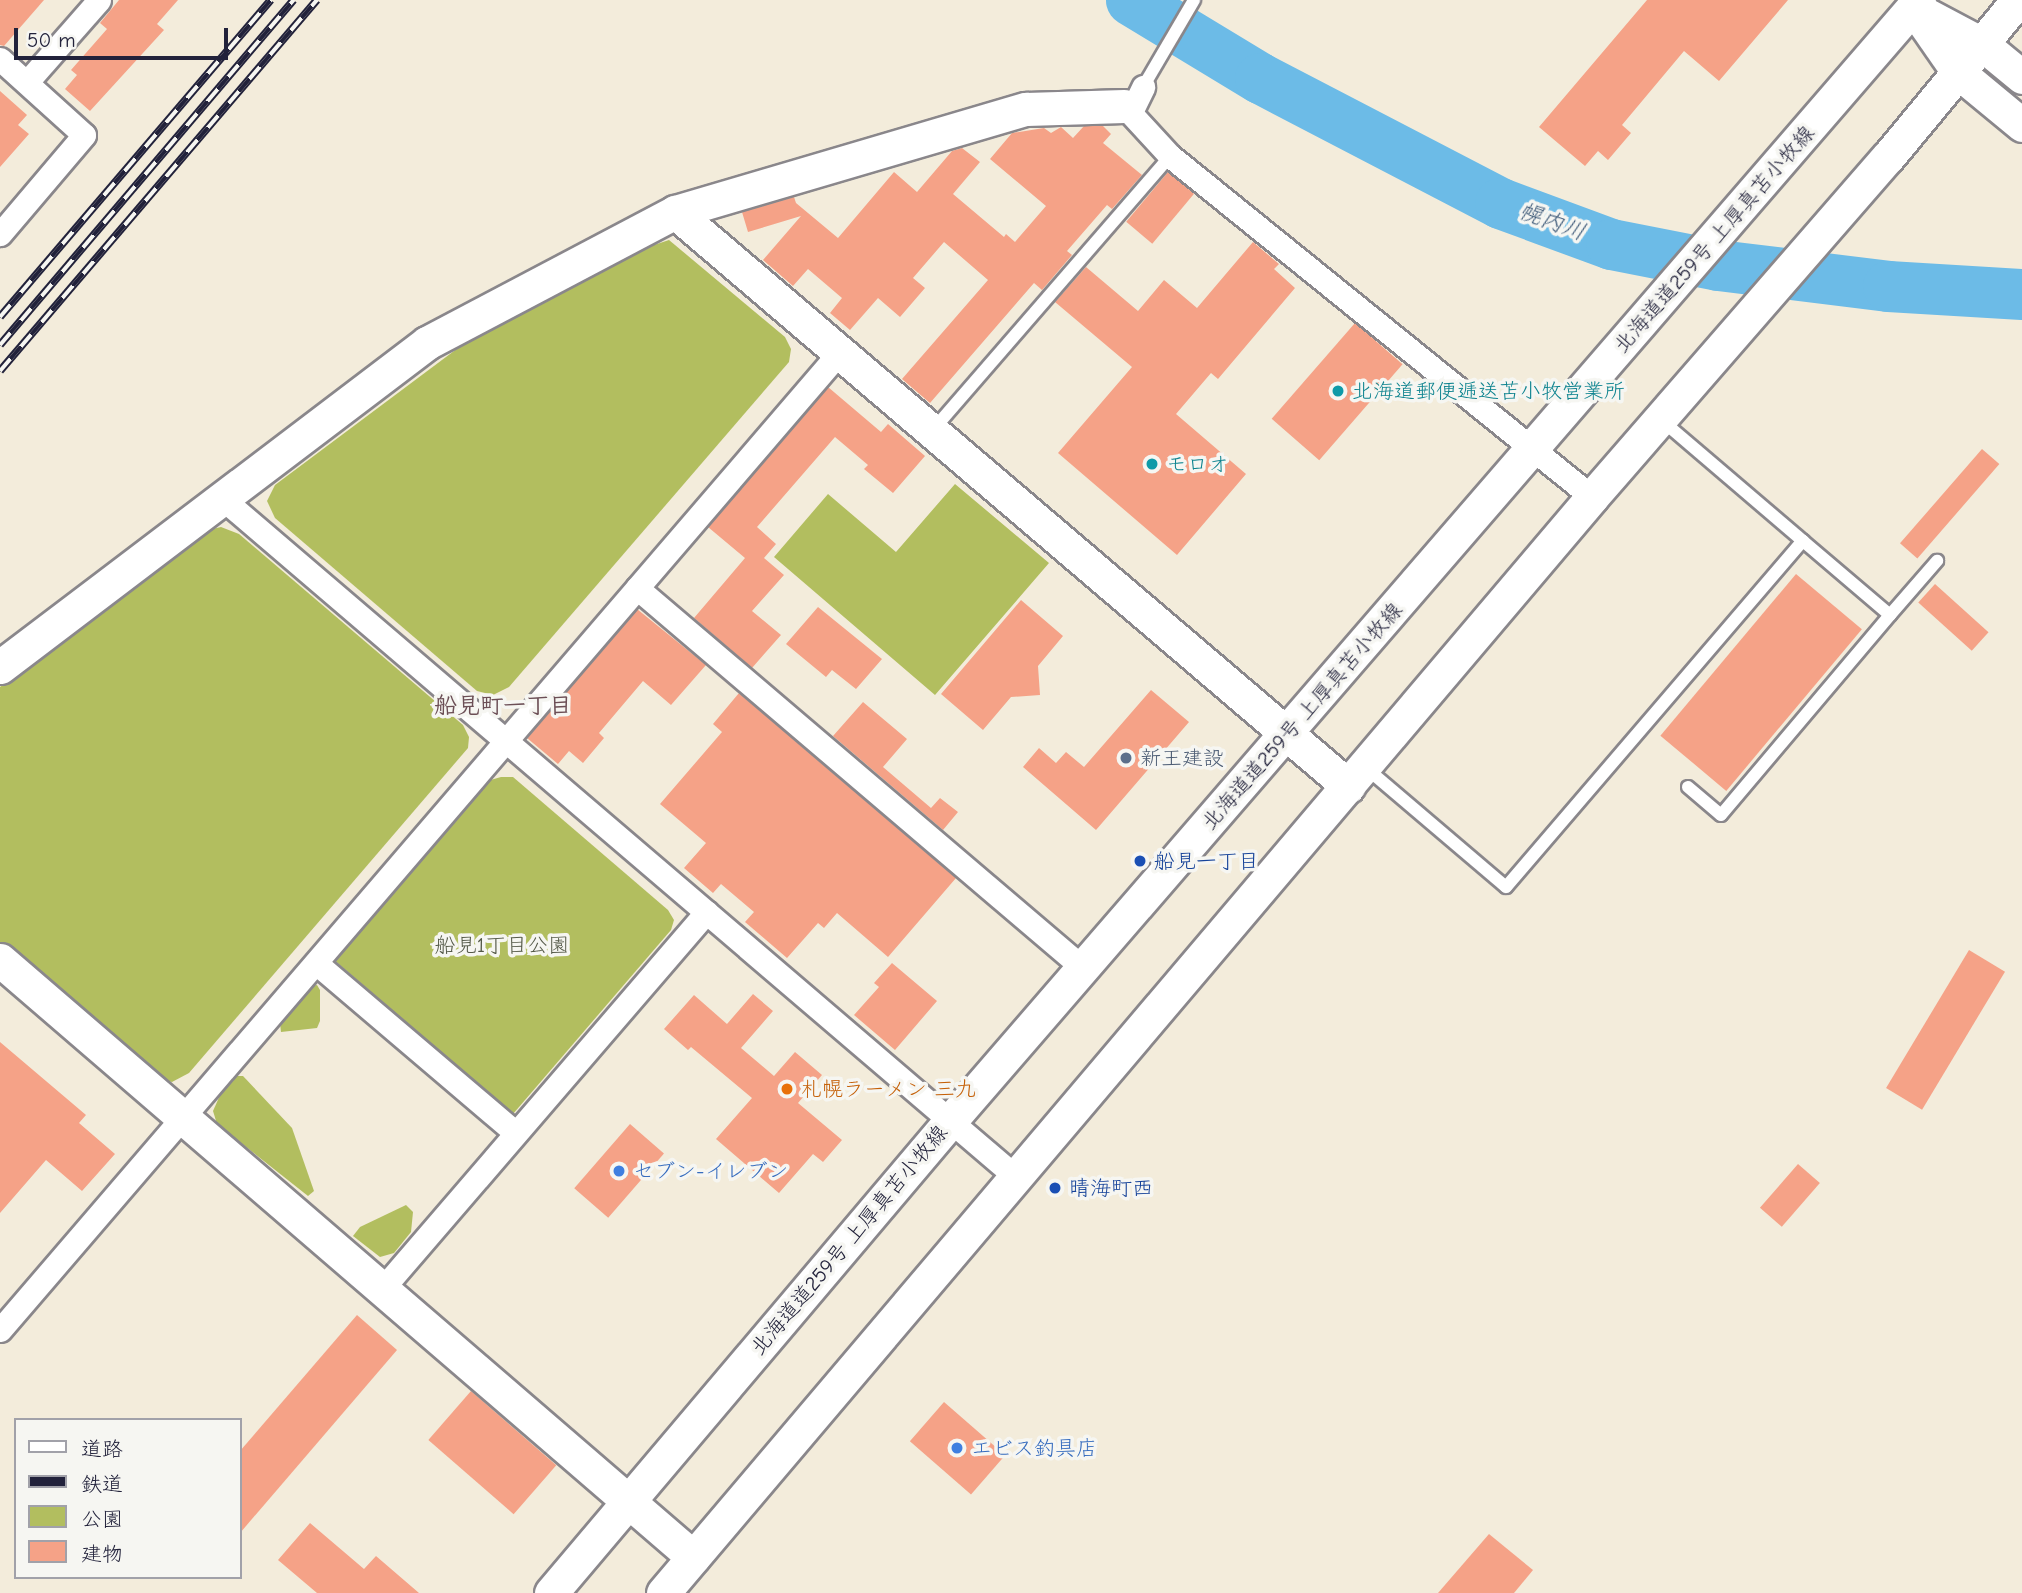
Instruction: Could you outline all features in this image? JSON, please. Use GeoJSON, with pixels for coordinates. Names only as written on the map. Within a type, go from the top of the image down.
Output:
{"type":"FeatureCollection","features":[{"type":"Feature","properties":{"kind":"main road"},"geometry":{"type":"LineString","coordinates":[[663,1593],[1592,497],[1832,222],[2018,0]]}},
{"type":"Feature","properties":{"kind":"main road"},"geometry":{"type":"LineString","coordinates":[[1916,4],[1982,44],[2022,77]]}},
{"type":"Feature","properties":{"kind":"main road"},"geometry":{"type":"LineString","coordinates":[[1916,4],[1958,72],[2022,125]]}},
{"type":"Feature","properties":{"kind":"main road","name":"北海道道259号 上厚真苫小牧線"},"geometry":{"type":"LineString","coordinates":[[551,1593],[951,1120],[1916,4]]}},
{"type":"Feature","properties":{"kind":"main road"},"geometry":{"type":"LineString","coordinates":[[0,667],[427,343],[675,212],[1026,108],[1133,102]]}},
{"type":"Feature","properties":{"kind":"main road"},"geometry":{"type":"LineString","coordinates":[[675,212],[1287,734],[1356,776]]}},
{"type":"Feature","properties":{"kind":"main road"},"geometry":{"type":"LineString","coordinates":[[0,960],[694,1557]]}},
{"type":"Feature","properties":{"kind":"street"},"geometry":{"type":"LineString","coordinates":[[27,82],[99,0]]}},
{"type":"Feature","properties":{"kind":"street"},"geometry":{"type":"LineString","coordinates":[[0,58],[84,135],[0,234]]}},
{"type":"Feature","properties":{"kind":"street"},"geometry":{"type":"LineString","coordinates":[[1133,102],[1170,156],[1592,497]]}},
{"type":"Feature","properties":{"kind":"street"},"geometry":{"type":"LineString","coordinates":[[0,1330],[839,353]]}},
{"type":"Feature","properties":{"kind":"street"},"geometry":{"type":"LineString","coordinates":[[223,499],[1016,1177]]}},
{"type":"Feature","properties":{"kind":"street"},"geometry":{"type":"LineString","coordinates":[[637,588],[1083,968]]}},
{"type":"Feature","properties":{"kind":"street"},"geometry":{"type":"LineString","coordinates":[[383,1288],[706,912]]}},
{"type":"Feature","properties":{"kind":"street"},"geometry":{"type":"LineString","coordinates":[[316,963],[516,1133]]}},
{"type":"Feature","properties":{"kind":"lane"},"geometry":{"type":"LineString","coordinates":[[1133,102],[1194,0]]}},
{"type":"Feature","properties":{"kind":"lane"},"geometry":{"type":"LineString","coordinates":[[932,431],[1170,156]]}},
{"type":"Feature","properties":{"kind":"lane"},"geometry":{"type":"LineString","coordinates":[[1660,419],[1890,615]]}},
{"type":"Feature","properties":{"kind":"lane"},"geometry":{"type":"LineString","coordinates":[[1356,776],[1506,887],[1803,541]]}},
{"type":"Feature","properties":{"kind":"lane"},"geometry":{"type":"LineString","coordinates":[[1688,787],[1721,816],[1937,561]]}},
{"type":"Feature","properties":{"kind":"green space"},"geometry":{"type":"Polygon","coordinates":[[[669,240],[785,337],[791,349],[789,362],[509,687],[493,695],[477,691],[275,518],[267,501],[275,485],[462,345],[654,245],[669,240]]]}},
{"type":"Feature","properties":{"kind":"green space"},"geometry":{"type":"Polygon","coordinates":[[[955,484],[1049,563],[935,695],[774,557],[828,494],[896,552],[955,484]]]}},
{"type":"Feature","properties":{"kind":"green space"},"geometry":{"type":"Polygon","coordinates":[[[221,527],[239,534],[463,725],[469,737],[468,748],[189,1073],[172,1082],[158,1078],[0,943],[0,687],[199,532],[221,527]]]}},
{"type":"Feature","properties":{"kind":"green space","name":"船見1丁目公園"},"geometry":{"type":"Polygon","coordinates":[[[513,777],[668,910],[674,920],[671,930],[513,1114],[334,960],[487,781],[513,777]]]}},
{"type":"Feature","properties":{"kind":"green space"},"geometry":{"type":"Polygon","coordinates":[[[317,985],[320,990],[320,1021],[317,1028],[281,1032],[280,1023],[307,987],[317,985]]]}},
{"type":"Feature","properties":{"kind":"green space"},"geometry":{"type":"Polygon","coordinates":[[[234,1076],[243,1076],[292,1128],[314,1191],[308,1196],[217,1124],[213,1111],[221,1093],[234,1076]]]}},
{"type":"Feature","properties":{"kind":"green space"},"geometry":{"type":"Polygon","coordinates":[[[406,1205],[413,1212],[411,1232],[394,1253],[380,1257],[353,1236],[360,1227],[406,1205]]]}},
{"type":"Feature","properties":{"kind":"building"},"geometry":{"type":"Polygon","coordinates":[[[0,0],[44,0],[4,46],[0,45],[0,0]]]}},
{"type":"Feature","properties":{"kind":"building"},"geometry":{"type":"Polygon","coordinates":[[[119,0],[178,0],[157,24],[164,30],[90,111],[65,89],[77,75],[71,70],[107,29],[100,23],[119,0]]]}},
{"type":"Feature","properties":{"kind":"building"},"geometry":{"type":"Polygon","coordinates":[[[1647,0],[1788,0],[1719,81],[1684,51],[1622,125],[1631,133],[1608,160],[1598,151],[1585,166],[1539,127],[1647,0]]]}},
{"type":"Feature","properties":{"kind":"building"},"geometry":{"type":"Polygon","coordinates":[[[0,91],[27,115],[18,125],[29,134],[0,167],[0,91]]]}},
{"type":"Feature","properties":{"kind":"building"},"geometry":{"type":"Polygon","coordinates":[[[1084,126],[1103,126],[1111,134],[1103,143],[1142,175],[1112,209],[1107,205],[1067,251],[1072,255],[1042,290],[1034,283],[930,403],[902,379],[988,280],[944,242],[913,278],[925,288],[900,317],[878,298],[850,330],[830,313],[842,298],[808,269],[793,286],[763,260],[801,216],[748,232],[742,212],[794,197],[796,203],[838,238],[894,172],[917,192],[952,151],[962,148],[980,162],[953,194],[1004,237],[1006,234],[1015,242],[1046,206],[990,159],[1012,133],[1044,128],[1051,133],[1061,127],[1073,138],[1084,126]]]}},
{"type":"Feature","properties":{"kind":"building"},"geometry":{"type":"Polygon","coordinates":[[[1168,172],[1194,194],[1152,244],[1126,222],[1168,172]]]}},
{"type":"Feature","properties":{"kind":"building"},"geometry":{"type":"Polygon","coordinates":[[[1253,242],[1279,264],[1274,269],[1295,288],[1218,379],[1211,373],[1176,414],[1246,474],[1177,555],[1058,453],[1132,367],[1055,302],[1086,267],[1138,311],[1164,280],[1197,308],[1253,242]]]}},
{"type":"Feature","properties":{"kind":"building","name":"北海道郵便逓送苫小牧営業所"},"geometry":{"type":"Polygon","coordinates":[[[1355,323],[1403,364],[1319,460],[1272,419],[1355,323]]]}},
{"type":"Feature","properties":{"kind":"building"},"geometry":{"type":"Polygon","coordinates":[[[828,387],[881,432],[888,424],[925,456],[893,493],[864,469],[868,465],[835,437],[757,527],[776,544],[764,558],[784,575],[752,611],[781,635],[752,668],[694,618],[745,558],[708,527],[828,387]]]}},
{"type":"Feature","properties":{"kind":"building"},"geometry":{"type":"Polygon","coordinates":[[[1982,449],[1999,464],[1917,558],[1900,543],[1982,449]]]}},
{"type":"Feature","properties":{"kind":"building"},"geometry":{"type":"Polygon","coordinates":[[[1796,574],[1862,629],[1726,791],[1660,736],[1796,574]]]}},
{"type":"Feature","properties":{"kind":"building"},"geometry":{"type":"Polygon","coordinates":[[[1935,584],[1989,632],[1972,651],[1918,603],[1935,584]]]}},
{"type":"Feature","properties":{"kind":"building"},"geometry":{"type":"Polygon","coordinates":[[[1021,600],[1063,636],[1038,666],[1040,695],[1011,697],[983,730],[941,694],[1021,600]]]}},
{"type":"Feature","properties":{"kind":"building"},"geometry":{"type":"Polygon","coordinates":[[[818,607],[882,659],[856,689],[832,670],[826,677],[786,644],[818,607]]]}},
{"type":"Feature","properties":{"kind":"building"},"geometry":{"type":"Polygon","coordinates":[[[637,609],[706,665],[671,705],[643,681],[599,733],[604,738],[583,763],[569,751],[558,764],[527,738],[637,609]]]}},
{"type":"Feature","properties":{"kind":"building","name":"新王建設"},"geometry":{"type":"Polygon","coordinates":[[[1151,690],[1189,722],[1096,830],[1023,767],[1039,748],[1056,763],[1066,752],[1084,767],[1151,690]]]}},
{"type":"Feature","properties":{"kind":"building"},"geometry":{"type":"Polygon","coordinates":[[[739,693],[956,878],[888,957],[837,913],[824,928],[818,923],[787,958],[745,922],[754,912],[721,884],[713,893],[684,868],[706,843],[660,804],[722,732],[713,724],[739,693]]]}},
{"type":"Feature","properties":{"kind":"building"},"geometry":{"type":"Polygon","coordinates":[[[863,702],[907,739],[883,767],[931,808],[940,798],[958,812],[943,830],[833,736],[863,702]]]}},
{"type":"Feature","properties":{"kind":"building"},"geometry":{"type":"Polygon","coordinates":[[[1969,950],[2005,972],[1922,1110],[1886,1088],[1969,950]]]}},
{"type":"Feature","properties":{"kind":"building"},"geometry":{"type":"Polygon","coordinates":[[[892,963],[937,1001],[895,1050],[854,1015],[879,987],[874,983],[892,963]]]}},
{"type":"Feature","properties":{"kind":"building"},"geometry":{"type":"Polygon","coordinates":[[[753,994],[773,1011],[741,1048],[774,1076],[795,1052],[822,1075],[798,1103],[842,1140],[823,1162],[813,1154],[779,1193],[716,1139],[752,1098],[691,1047],[688,1050],[664,1029],[694,995],[727,1024],[753,994]]]}},
{"type":"Feature","properties":{"kind":"building"},"geometry":{"type":"Polygon","coordinates":[[[0,1042],[86,1115],[79,1123],[115,1154],[82,1191],[46,1160],[0,1213],[0,1042]]]}},
{"type":"Feature","properties":{"kind":"building","name":"セブン-イレブン"},"geometry":{"type":"Polygon","coordinates":[[[630,1124],[664,1154],[608,1218],[574,1188],[630,1124]]]}},
{"type":"Feature","properties":{"kind":"building"},"geometry":{"type":"Polygon","coordinates":[[[1798,1164],[1820,1183],[1782,1227],[1760,1208],[1798,1164]]]}},
{"type":"Feature","properties":{"kind":"building"},"geometry":{"type":"Polygon","coordinates":[[[357,1315],[397,1350],[242,1531],[242,1449],[357,1315]]]}},
{"type":"Feature","properties":{"kind":"building"},"geometry":{"type":"Polygon","coordinates":[[[471,1391],[556,1465],[514,1514],[428,1440],[471,1391]]]}},
{"type":"Feature","properties":{"kind":"building","name":"エビス釣具店"},"geometry":{"type":"Polygon","coordinates":[[[944,1402],[1005,1455],[971,1494],[910,1441],[944,1402]]]}},
{"type":"Feature","properties":{"kind":"building"},"geometry":{"type":"Polygon","coordinates":[[[310,1523],[364,1569],[376,1556],[419,1593],[317,1593],[278,1560],[310,1523]]]}},
{"type":"Feature","properties":{"kind":"building"},"geometry":{"type":"Polygon","coordinates":[[[1489,1534],[1533,1570],[1514,1593],[1438,1593],[1489,1534]]]}},
{"type":"Feature","properties":{"kind":"waterway","name":"幌内川"},"geometry":{"type":"LineString","coordinates":[[1131,0],[1260,78],[1500,203],[1611,244],[1718,265],[1888,286],[2022,294]]}},
{"type":"Feature","properties":{"kind":"railway"},"geometry":{"type":"LineString","coordinates":[[0,317],[271,0]]}},
{"type":"Feature","properties":{"kind":"railway"},"geometry":{"type":"LineString","coordinates":[[0,345],[294,0]]}},
{"type":"Feature","properties":{"kind":"railway"},"geometry":{"type":"LineString","coordinates":[[0,371],[317,0]]}},
{"type":"Feature","properties":{"kind":"place","name":"北海道郵便逓送苫小牧営業所"},"geometry":{"type":"Point","coordinates":[1338,391]}},
{"type":"Feature","properties":{"kind":"place","name":"モロオ"},"geometry":{"type":"Point","coordinates":[1152,464]}},
{"type":"Feature","properties":{"kind":"place","name":"新王建設"},"geometry":{"type":"Point","coordinates":[1126,758]}},
{"type":"Feature","properties":{"kind":"place","name":"船見一丁目"},"geometry":{"type":"Point","coordinates":[1140,861]}},
{"type":"Feature","properties":{"kind":"place","name":"札幌ラーメン 三九"},"geometry":{"type":"Point","coordinates":[787,1089]}},
{"type":"Feature","properties":{"kind":"place","name":"セブン-イレブン"},"geometry":{"type":"Point","coordinates":[619,1171]}},
{"type":"Feature","properties":{"kind":"place","name":"晴海町西"},"geometry":{"type":"Point","coordinates":[1055,1188]}},
{"type":"Feature","properties":{"kind":"place","name":"エビス釣具店"},"geometry":{"type":"Point","coordinates":[957,1448]}},
{"type":"Feature","properties":{"kind":"district","name":"船見町一丁目"},"geometry":{"type":"Point","coordinates":[503,706]}}]}
